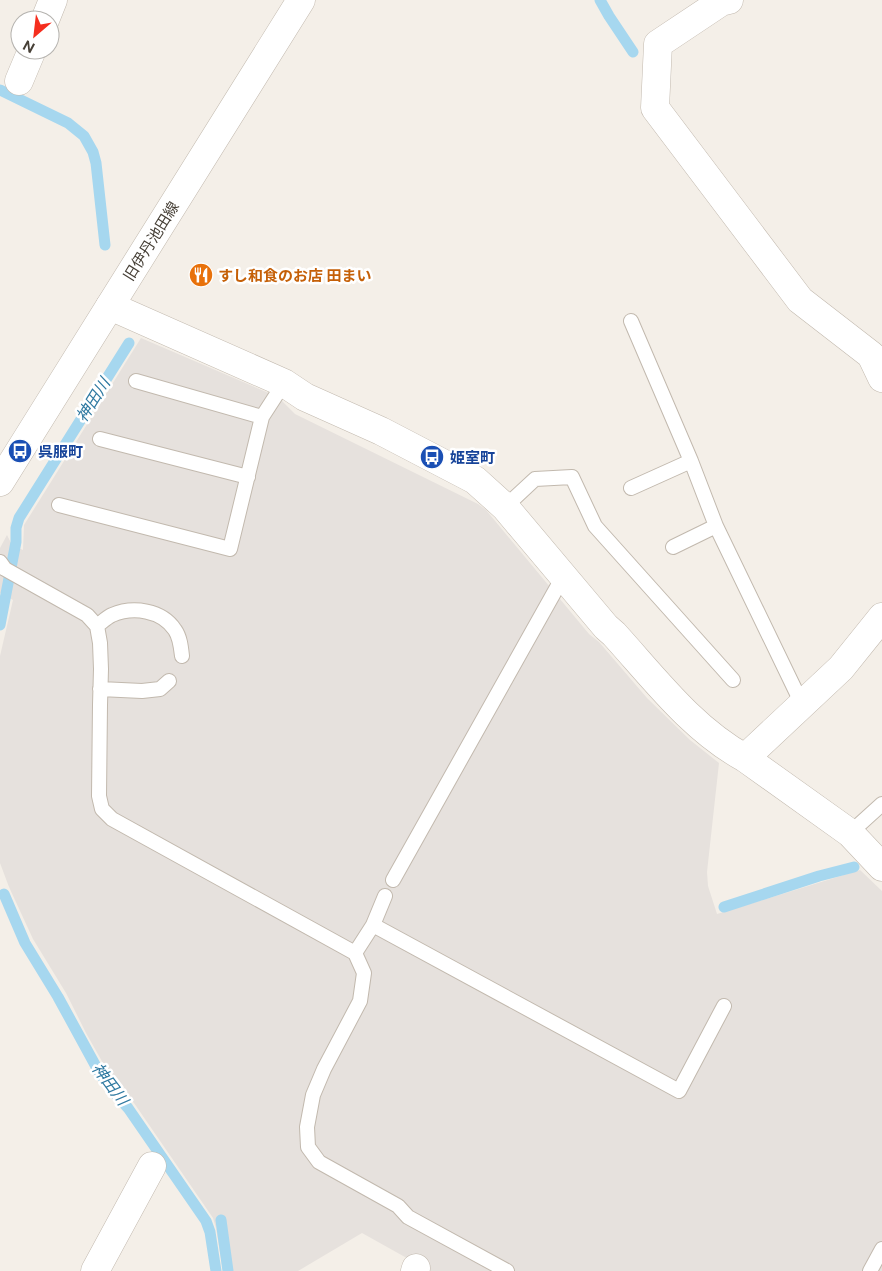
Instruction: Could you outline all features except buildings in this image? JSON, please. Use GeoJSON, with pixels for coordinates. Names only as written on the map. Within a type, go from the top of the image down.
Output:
{"type":"FeatureCollection","features":[{"type":"Feature","properties":{"kind":"street","name":"旧伊丹池田線"},"geometry":{"type":"LineString","coordinates":[[0,482],[301,0]]}},
{"type":"Feature","properties":{"kind":"street"},"geometry":{"type":"LineString","coordinates":[[729,0],[721,2],[658,44],[655,108],[800,300],[871,355],[882,378]]}},
{"type":"Feature","properties":{"kind":"street"},"geometry":{"type":"LineString","coordinates":[[19,81],[28,60]]}},
{"type":"Feature","properties":{"kind":"street"},"geometry":{"type":"LineString","coordinates":[[110,306],[284,384],[305,398],[381,431],[475,480],[505,506],[606,627],[697,724],[730,750],[745,758],[850,833],[882,867]]}},
{"type":"Feature","properties":{"kind":"street"},"geometry":{"type":"LineString","coordinates":[[745,758],[841,668],[882,617]]}},
{"type":"Feature","properties":{"kind":"street"},"geometry":{"type":"LineString","coordinates":[[95,1271],[152,1166]]}},
{"type":"Feature","properties":{"kind":"lane"},"geometry":{"type":"LineString","coordinates":[[631,321],[691,461],[716,526],[802,704]]}},
{"type":"Feature","properties":{"kind":"lane"},"geometry":{"type":"LineString","coordinates":[[136,381],[262,417]]}},
{"type":"Feature","properties":{"kind":"lane"},"geometry":{"type":"LineString","coordinates":[[59,505],[230,550],[262,417],[284,384]]}},
{"type":"Feature","properties":{"kind":"lane"},"geometry":{"type":"LineString","coordinates":[[100,439],[248,477]]}},
{"type":"Feature","properties":{"kind":"lane"},"geometry":{"type":"LineString","coordinates":[[631,488],[691,461]]}},
{"type":"Feature","properties":{"kind":"lane"},"geometry":{"type":"LineString","coordinates":[[505,506],[535,479],[572,477],[595,526],[733,680]]}},
{"type":"Feature","properties":{"kind":"lane"},"geometry":{"type":"LineString","coordinates":[[673,547],[716,526]]}},
{"type":"Feature","properties":{"kind":"lane"},"geometry":{"type":"LineString","coordinates":[[0,562],[5,570],[88,615],[97,626],[101,669],[99,796],[102,809],[112,819],[355,953],[364,973],[360,1000],[324,1069],[313,1095],[307,1127],[308,1147],[319,1162],[398,1206],[408,1217],[507,1271]]}},
{"type":"Feature","properties":{"kind":"lane"},"geometry":{"type":"LineString","coordinates":[[394,880],[564,575]]}},
{"type":"Feature","properties":{"kind":"lane"},"geometry":{"type":"LineString","coordinates":[[97,626],[111,615],[130,610],[148,611],[166,620],[175,630],[182,656]]}},
{"type":"Feature","properties":{"kind":"lane"},"geometry":{"type":"LineString","coordinates":[[100,689],[142,691],[160,689],[169,680]]}},
{"type":"Feature","properties":{"kind":"lane"},"geometry":{"type":"LineString","coordinates":[[850,833],[882,804]]}},
{"type":"Feature","properties":{"kind":"lane"},"geometry":{"type":"LineString","coordinates":[[355,953],[373,925],[385,896]]}},
{"type":"Feature","properties":{"kind":"lane"},"geometry":{"type":"LineString","coordinates":[[373,925],[679,1091],[724,1006]]}},
{"type":"Feature","properties":{"kind":"lane"},"geometry":{"type":"LineString","coordinates":[[870,1271],[882,1249]]}},
{"type":"Feature","properties":{"kind":"shaded area"},"geometry":{"type":"Polygon","coordinates":[[[141,338],[278,397],[295,414],[478,504],[486,510],[589,634],[599,642],[647,698],[690,740],[719,763],[707,872],[708,886],[717,914],[860,870],[882,891],[882,1271],[430,1271],[362,1233],[298,1271],[223,1271],[213,1218],[134,1103],[118,1088],[112,1079],[66,993],[33,939],[0,863],[0,656],[13,600],[0,593],[0,548],[7,535],[12,545],[23,550],[24,525],[141,338]]]}},
{"type":"Feature","properties":{"kind":"waterway"},"geometry":{"type":"LineString","coordinates":[[600,0],[633,52]]}},
{"type":"Feature","properties":{"kind":"waterway","name":"神田川"},"geometry":{"type":"LineString","coordinates":[[0,90],[68,123],[84,136],[93,152],[96,163],[105,245]]}},
{"type":"Feature","properties":{"kind":"waterway","name":"神田川"},"geometry":{"type":"LineString","coordinates":[[0,625],[19,518],[129,343]]}},
{"type":"Feature","properties":{"kind":"waterway"},"geometry":{"type":"LineString","coordinates":[[724,907],[819,876],[854,867]]}},
{"type":"Feature","properties":{"kind":"waterway","name":"神田川"},"geometry":{"type":"LineString","coordinates":[[4,894],[25,943],[58,997],[99,1072],[128,1108],[206,1221],[210,1232],[216,1271]]}},
{"type":"Feature","properties":{"kind":"waterway"},"geometry":{"type":"LineString","coordinates":[[221,1220],[228,1271]]}},
{"type":"Feature","properties":{"kind":"place","name":"すし和食のお店 田まい"},"geometry":{"type":"Point","coordinates":[201,275]}},
{"type":"Feature","properties":{"kind":"place","name":"呉服町"},"geometry":{"type":"Point","coordinates":[20,451]}},
{"type":"Feature","properties":{"kind":"place","name":"姫室町"},"geometry":{"type":"Point","coordinates":[432,457]}}]}
